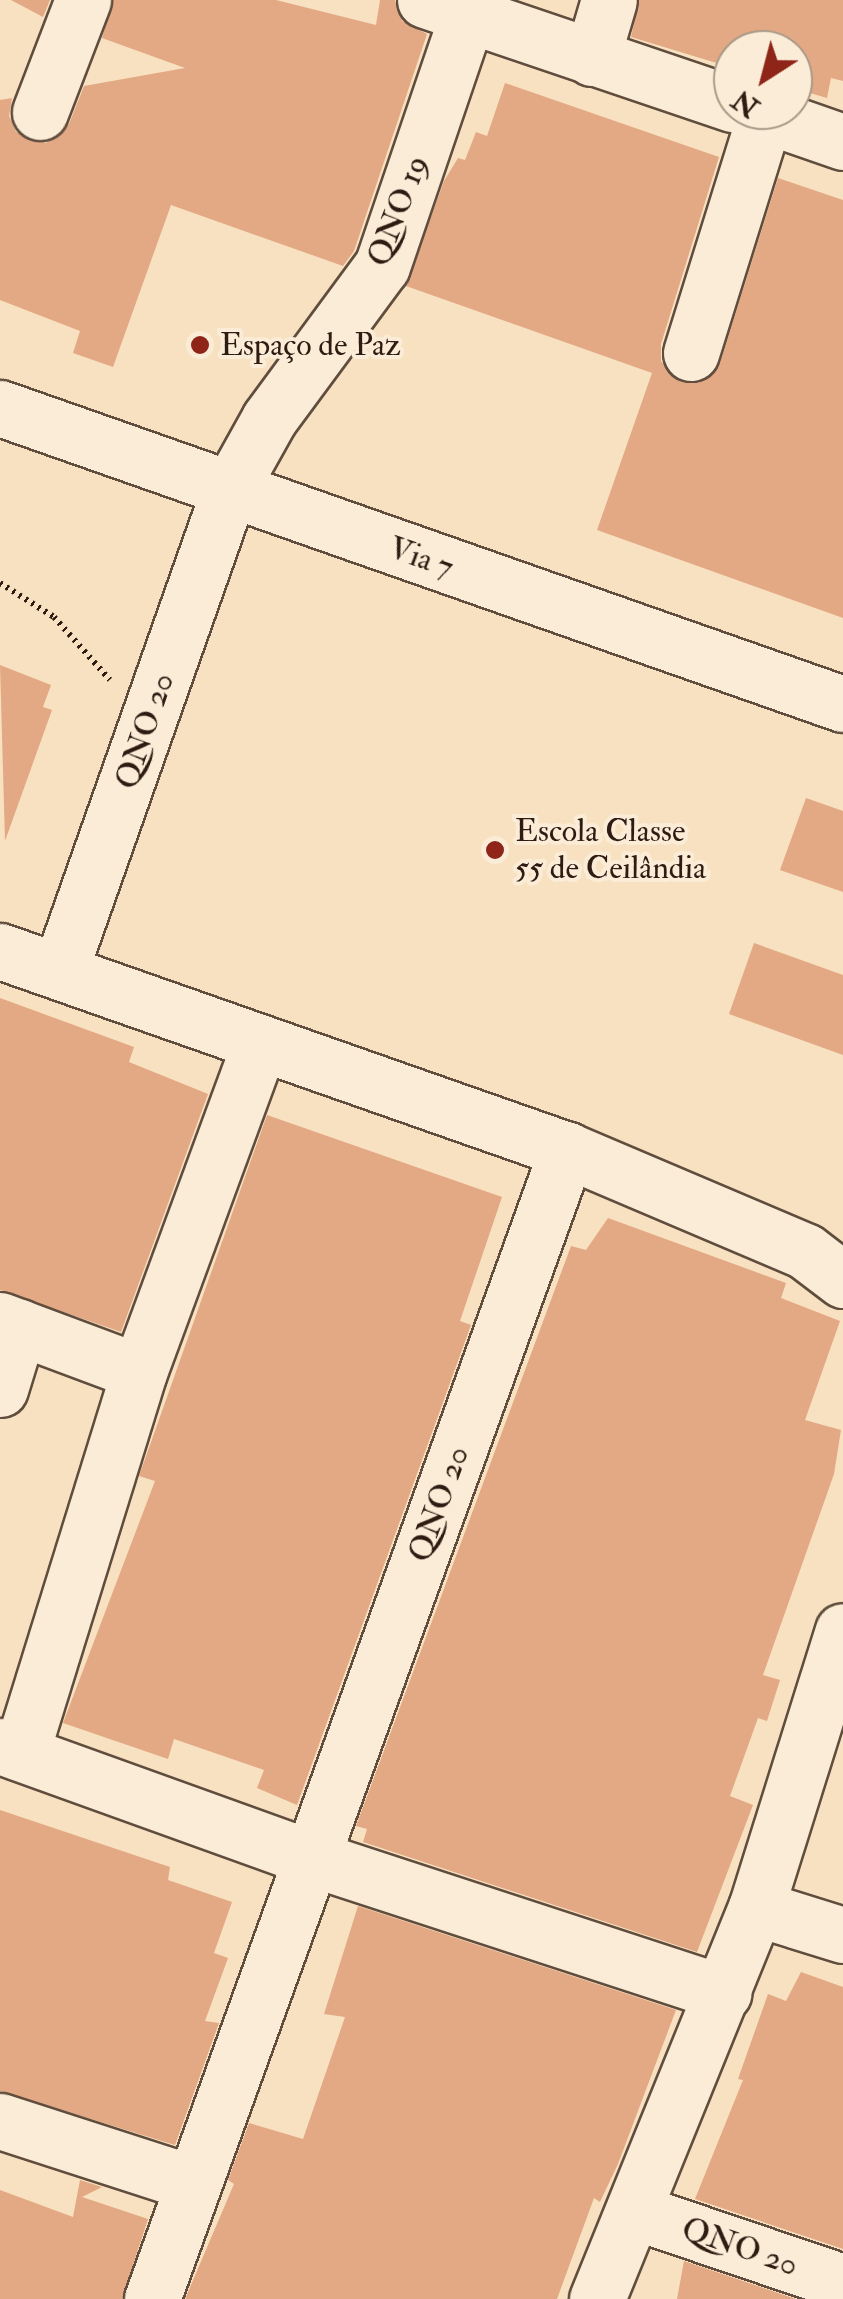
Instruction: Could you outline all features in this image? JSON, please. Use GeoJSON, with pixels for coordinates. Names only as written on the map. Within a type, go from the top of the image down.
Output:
{"type":"FeatureCollection","features":[{"type":"Feature","properties":{"kind":"street"},"geometry":{"type":"LineString","coordinates":[[40,112],[83,0]]}},
{"type":"Feature","properties":{"kind":"street"},"geometry":{"type":"LineString","coordinates":[[592,58],[609,0]]}},
{"type":"Feature","properties":{"kind":"street","name":"QNO 19"},"geometry":{"type":"LineString","coordinates":[[229,491],[269,420],[382,266],[447,7],[713,98]]}},
{"type":"Feature","properties":{"kind":"street"},"geometry":{"type":"LineString","coordinates":[[691,353],[745,130]]}},
{"type":"Feature","properties":{"kind":"street","name":"QNO 19"},"geometry":{"type":"LineString","coordinates":[[808,130],[843,142]]}},
{"type":"Feature","properties":{"kind":"street","name":"Via 7"},"geometry":{"type":"LineString","coordinates":[[0,408],[843,704]]}},
{"type":"Feature","properties":{"kind":"street","name":"QNO 20"},"geometry":{"type":"LineString","coordinates":[[60,970],[229,491]]}},
{"type":"Feature","properties":{"kind":"street"},"geometry":{"type":"LineString","coordinates":[[0,951],[567,1150],[805,1251],[843,1280]]}},
{"type":"Feature","properties":{"kind":"street"},"geometry":{"type":"LineString","coordinates":[[260,1043],[140,1372],[10,1750],[311,1858],[723,1994]]}},
{"type":"Feature","properties":{"kind":"street","name":"QNO 20"},"geometry":{"type":"LineString","coordinates":[[152,2299],[567,1150]]}},
{"type":"Feature","properties":{"kind":"street"},"geometry":{"type":"LineString","coordinates":[[0,1389],[10,1324],[140,1372]]}},
{"type":"Feature","properties":{"kind":"street","name":"QNO 20"},"geometry":{"type":"LineString","coordinates":[[597,2299],[636,2212],[756,1908],[843,1631]]}},
{"type":"Feature","properties":{"kind":"street"},"geometry":{"type":"LineString","coordinates":[[756,1908],[843,1935]]}},
{"type":"Feature","properties":{"kind":"street"},"geometry":{"type":"LineString","coordinates":[[0,2122],[192,2183]]}},
{"type":"Feature","properties":{"kind":"street","name":"QNO 20"},"geometry":{"type":"LineString","coordinates":[[636,2212],[843,2282]]}},
{"type":"Feature","properties":{"kind":"path"},"geometry":{"type":"LineString","coordinates":[[0,583],[54,617],[148,722]]}},
{"type":"Feature","properties":{"kind":"building"},"geometry":{"type":"Polygon","coordinates":[[[11,0],[50,0],[43,17],[11,0]]]}},
{"type":"Feature","properties":{"kind":"building"},"geometry":{"type":"Polygon","coordinates":[[[113,0],[276,0],[376,25],[380,0],[395,0],[402,21],[427,34],[354,251],[343,266],[171,205],[113,367],[73,353],[80,331],[0,300],[0,100],[12,98],[9,116],[16,132],[46,143],[69,124],[84,86],[185,68],[102,38],[113,0]]]}},
{"type":"Feature","properties":{"kind":"building"},"geometry":{"type":"Polygon","coordinates":[[[639,0],[843,0],[843,81],[831,78],[827,98],[813,94],[813,30],[713,30],[713,62],[631,37],[639,0]]]}},
{"type":"Feature","properties":{"kind":"building"},"geometry":{"type":"Polygon","coordinates":[[[505,83],[719,157],[661,344],[661,361],[681,382],[699,383],[720,363],[778,178],[843,200],[843,618],[597,530],[652,373],[406,286],[444,181],[458,158],[465,160],[476,132],[487,136],[505,83]]]}},
{"type":"Feature","properties":{"kind":"building"},"geometry":{"type":"Polygon","coordinates":[[[0,665],[51,685],[43,707],[52,710],[5,841],[0,665]]]}},
{"type":"Feature","properties":{"kind":"building"},"geometry":{"type":"Polygon","coordinates":[[[806,798],[843,811],[843,892],[780,870],[806,798]]]}},
{"type":"Feature","properties":{"kind":"building"},"geometry":{"type":"Polygon","coordinates":[[[754,943],[843,975],[843,1055],[729,1014],[754,943]]]}},
{"type":"Feature","properties":{"kind":"building"},"geometry":{"type":"Polygon","coordinates":[[[0,998],[134,1047],[129,1062],[208,1094],[121,1332],[0,1290],[0,998]]]}},
{"type":"Feature","properties":{"kind":"building"},"geometry":{"type":"Polygon","coordinates":[[[267,1115],[502,1197],[460,1321],[471,1325],[297,1805],[257,1788],[264,1770],[174,1739],[168,1759],[63,1723],[155,1481],[139,1476],[267,1115]]]}},
{"type":"Feature","properties":{"kind":"building"},"geometry":{"type":"Polygon","coordinates":[[[608,1218],[786,1283],[781,1298],[840,1321],[805,1420],[841,1430],[834,1474],[763,1675],[780,1680],[767,1721],[758,1718],[730,1796],[753,1805],[697,1952],[363,1842],[367,1829],[356,1826],[571,1246],[586,1250],[608,1218]]]}},
{"type":"Feature","properties":{"kind":"building"},"geometry":{"type":"Polygon","coordinates":[[[0,1810],[170,1867],[168,1880],[232,1902],[214,1953],[228,1958],[205,2021],[219,2023],[175,2145],[0,2091],[0,1810]]]}},
{"type":"Feature","properties":{"kind":"building"},"geometry":{"type":"Polygon","coordinates":[[[358,1906],[676,2010],[618,2164],[600,2202],[594,2198],[557,2299],[185,2299],[234,2184],[228,2180],[249,2123],[303,2139],[345,2017],[324,2014],[358,1906]]]}},
{"type":"Feature","properties":{"kind":"building"},"geometry":{"type":"Polygon","coordinates":[[[801,1972],[843,1987],[843,2249],[695,2199],[743,2080],[738,2079],[768,1994],[786,2001],[801,1972]]]}},
{"type":"Feature","properties":{"kind":"building"},"geometry":{"type":"Polygon","coordinates":[[[80,2180],[102,2187],[82,2197],[148,2219],[122,2299],[0,2299],[0,2190],[73,2217],[80,2180]]]}},
{"type":"Feature","properties":{"kind":"building"},"geometry":{"type":"Polygon","coordinates":[[[684,2261],[796,2299],[677,2299],[684,2261]]]}},
{"type":"Feature","properties":{"kind":"place","name":"Espaço de Paz"},"geometry":{"type":"Point","coordinates":[200,345]}},
{"type":"Feature","properties":{"kind":"place","name":"Escola Classe 55 de Ceilândia"},"geometry":{"type":"Point","coordinates":[495,850]}}]}
